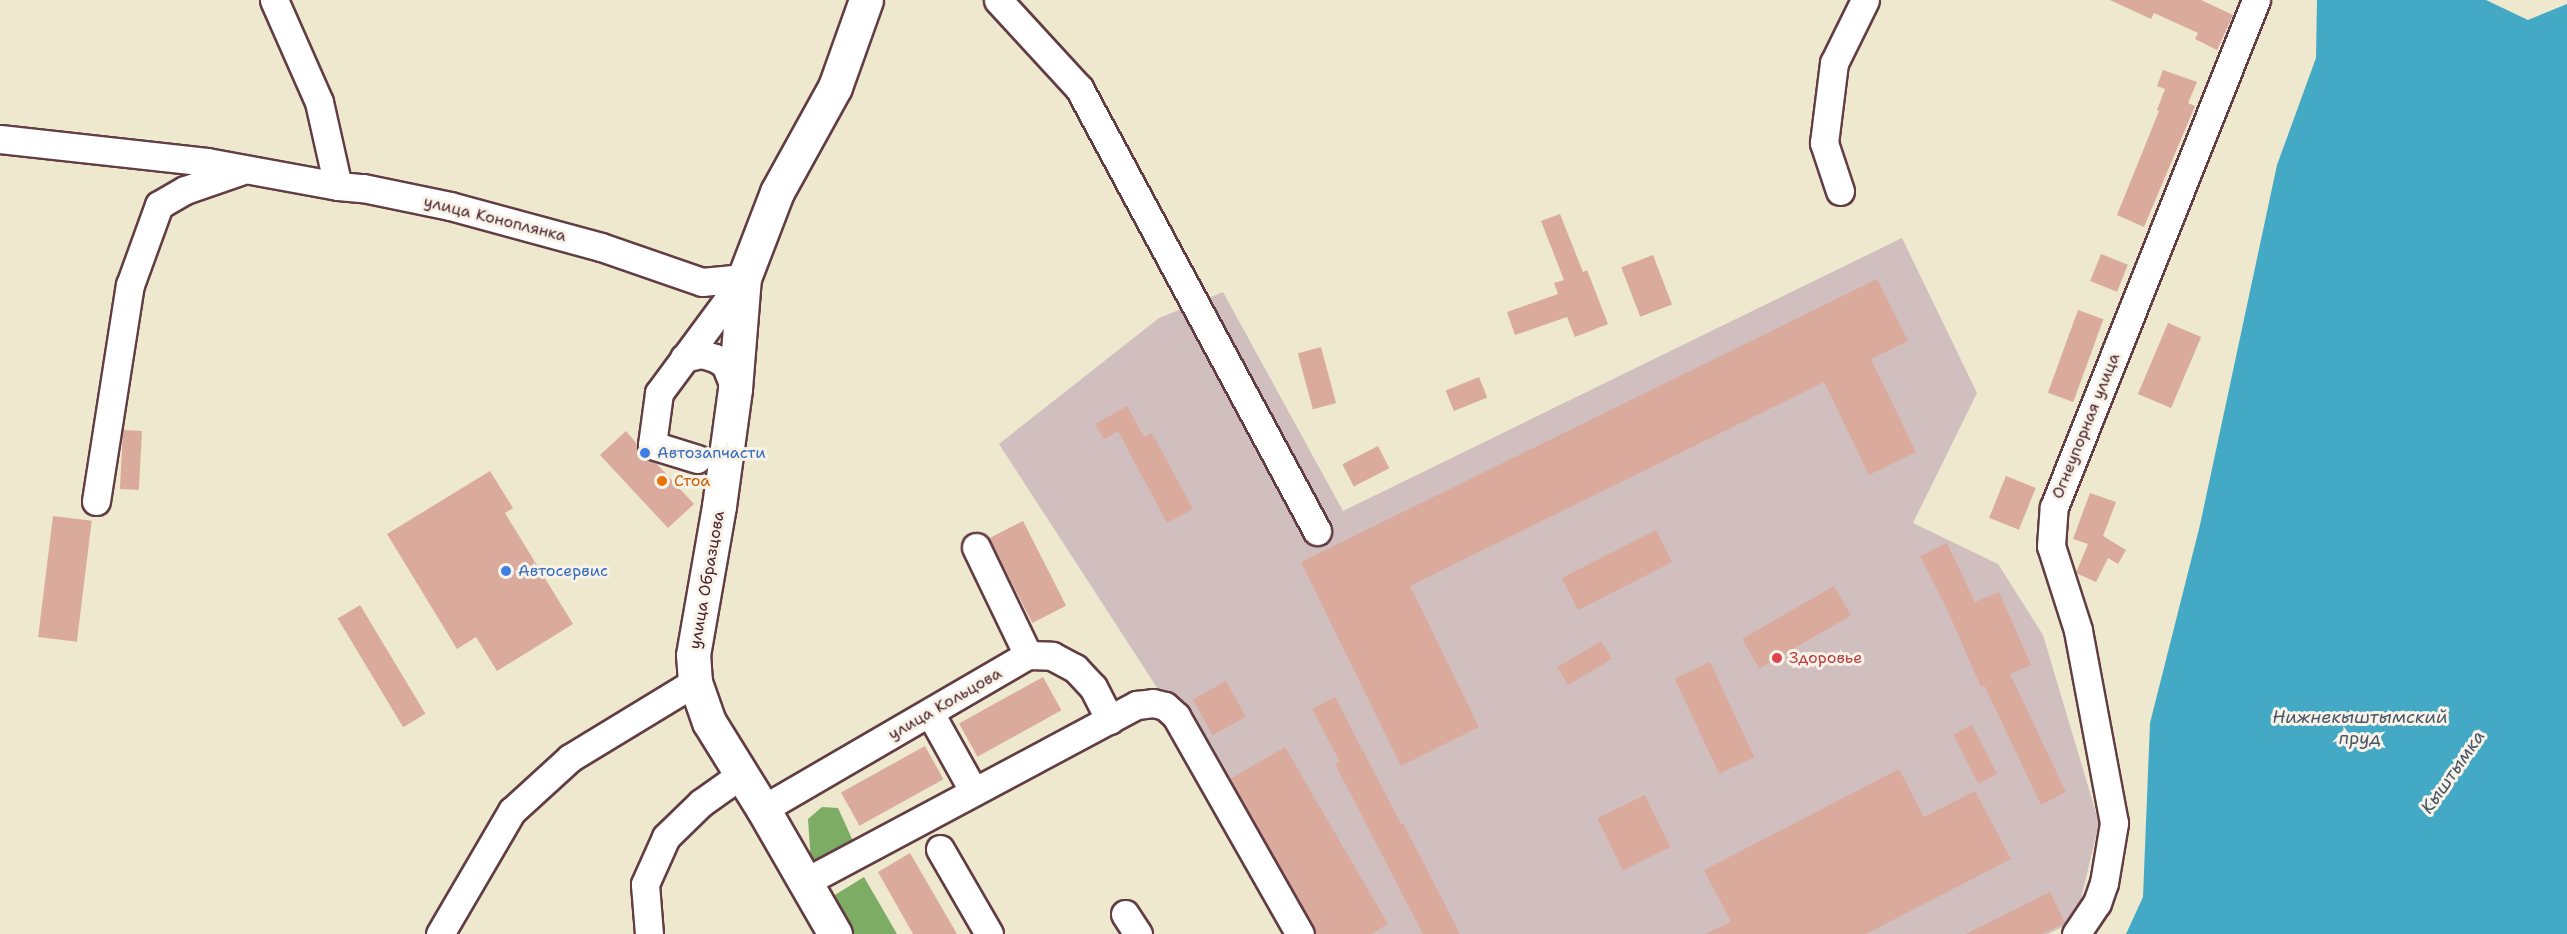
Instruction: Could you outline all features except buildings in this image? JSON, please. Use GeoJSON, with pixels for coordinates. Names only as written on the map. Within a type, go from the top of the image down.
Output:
{"type":"FeatureCollection","features":[{"type":"Feature","properties":{"kind":"main road","name":"улица Образцова"},"geometry":{"type":"LineString","coordinates":[[834,934],[764,809],[709,722],[695,682],[693,655],[719,506],[735,389],[744,278],[777,192],[835,87],[866,0]]}},
{"type":"Feature","properties":{"kind":"street"},"geometry":{"type":"LineString","coordinates":[[274,0],[319,102],[338,186]]}},
{"type":"Feature","properties":{"kind":"street"},"geometry":{"type":"LineString","coordinates":[[998,0],[1079,88],[1317,531]]}},
{"type":"Feature","properties":{"kind":"street"},"geometry":{"type":"LineString","coordinates":[[1840,191],[1824,143],[1834,63],[1865,0]]}},
{"type":"Feature","properties":{"kind":"street","name":"Огнеупорная улица"},"geometry":{"type":"LineString","coordinates":[[2076,934],[2097,903],[2104,883],[2114,823],[2078,630],[2051,546],[2054,507],[2256,0]]}},
{"type":"Feature","properties":{"kind":"street","name":"улица Коноплянка"},"geometry":{"type":"LineString","coordinates":[[0,139],[207,162],[338,186],[363,188],[450,206],[601,247],[702,282],[744,278]]}},
{"type":"Feature","properties":{"kind":"street"},"geometry":{"type":"LineString","coordinates":[[96,501],[130,285],[159,205],[185,190],[244,169]]}},
{"type":"Feature","properties":{"kind":"street"},"geometry":{"type":"LineString","coordinates":[[697,459],[652,445],[659,393],[744,278]]}},
{"type":"Feature","properties":{"kind":"street"},"geometry":{"type":"LineString","coordinates":[[684,358],[702,354],[725,364],[735,389]]}},
{"type":"Feature","properties":{"kind":"street"},"geometry":{"type":"LineString","coordinates":[[976,547],[1028,656],[1052,656],[1075,668],[1093,687],[1110,720]]}},
{"type":"Feature","properties":{"kind":"street","name":"улица Кольцова"},"geometry":{"type":"LineString","coordinates":[[764,809],[1028,656]]}},
{"type":"Feature","properties":{"kind":"street"},"geometry":{"type":"LineString","coordinates":[[440,934],[512,811],[570,758],[695,682]]}},
{"type":"Feature","properties":{"kind":"street"},"geometry":{"type":"LineString","coordinates":[[805,882],[1137,705],[1153,703],[1165,706],[1176,716],[1300,934]]}},
{"type":"Feature","properties":{"kind":"street"},"geometry":{"type":"LineString","coordinates":[[930,712],[974,792]]}},
{"type":"Feature","properties":{"kind":"street"},"geometry":{"type":"LineString","coordinates":[[649,934],[645,884],[666,837],[701,803],[742,774]]}},
{"type":"Feature","properties":{"kind":"street"},"geometry":{"type":"LineString","coordinates":[[940,849],[989,934]]}},
{"type":"Feature","properties":{"kind":"shaded area"},"geometry":{"type":"Polygon","coordinates":[[[1902,238],[1977,393],[1913,523],[1998,564],[2043,635],[2099,823],[2076,920],[2048,934],[1311,934],[1215,777],[999,444],[1159,318],[1223,292],[1343,511],[1902,238]]]}},
{"type":"Feature","properties":{"kind":"green space"},"geometry":{"type":"Polygon","coordinates":[[[822,807],[838,808],[853,841],[811,863],[808,819],[822,807]]]}},
{"type":"Feature","properties":{"kind":"green space"},"geometry":{"type":"Polygon","coordinates":[[[864,877],[897,934],[850,934],[830,898],[864,877]]]}},
{"type":"Feature","properties":{"kind":"water","name":"Нижнекыштымский пруд"},"geometry":{"type":"Polygon","coordinates":[[[2317,0],[2486,0],[2528,20],[2567,4],[2567,934],[2126,934],[2143,897],[2150,723],[2200,525],[2277,165],[2316,58],[2317,0]]]}},
{"type":"Feature","properties":{"kind":"place","name":"Автозапчасти"},"geometry":{"type":"Point","coordinates":[645,453]}},
{"type":"Feature","properties":{"kind":"place","name":"Стоа"},"geometry":{"type":"Point","coordinates":[662,481]}},
{"type":"Feature","properties":{"kind":"place","name":"Автосервис"},"geometry":{"type":"Point","coordinates":[506,571]}},
{"type":"Feature","properties":{"kind":"place","name":"Здоровье"},"geometry":{"type":"Point","coordinates":[1777,658]}},
{"type":"Feature","properties":{"kind":"water label","name":"Кыштымка"},"geometry":{"type":"Point","coordinates":[2453,772]}}]}
